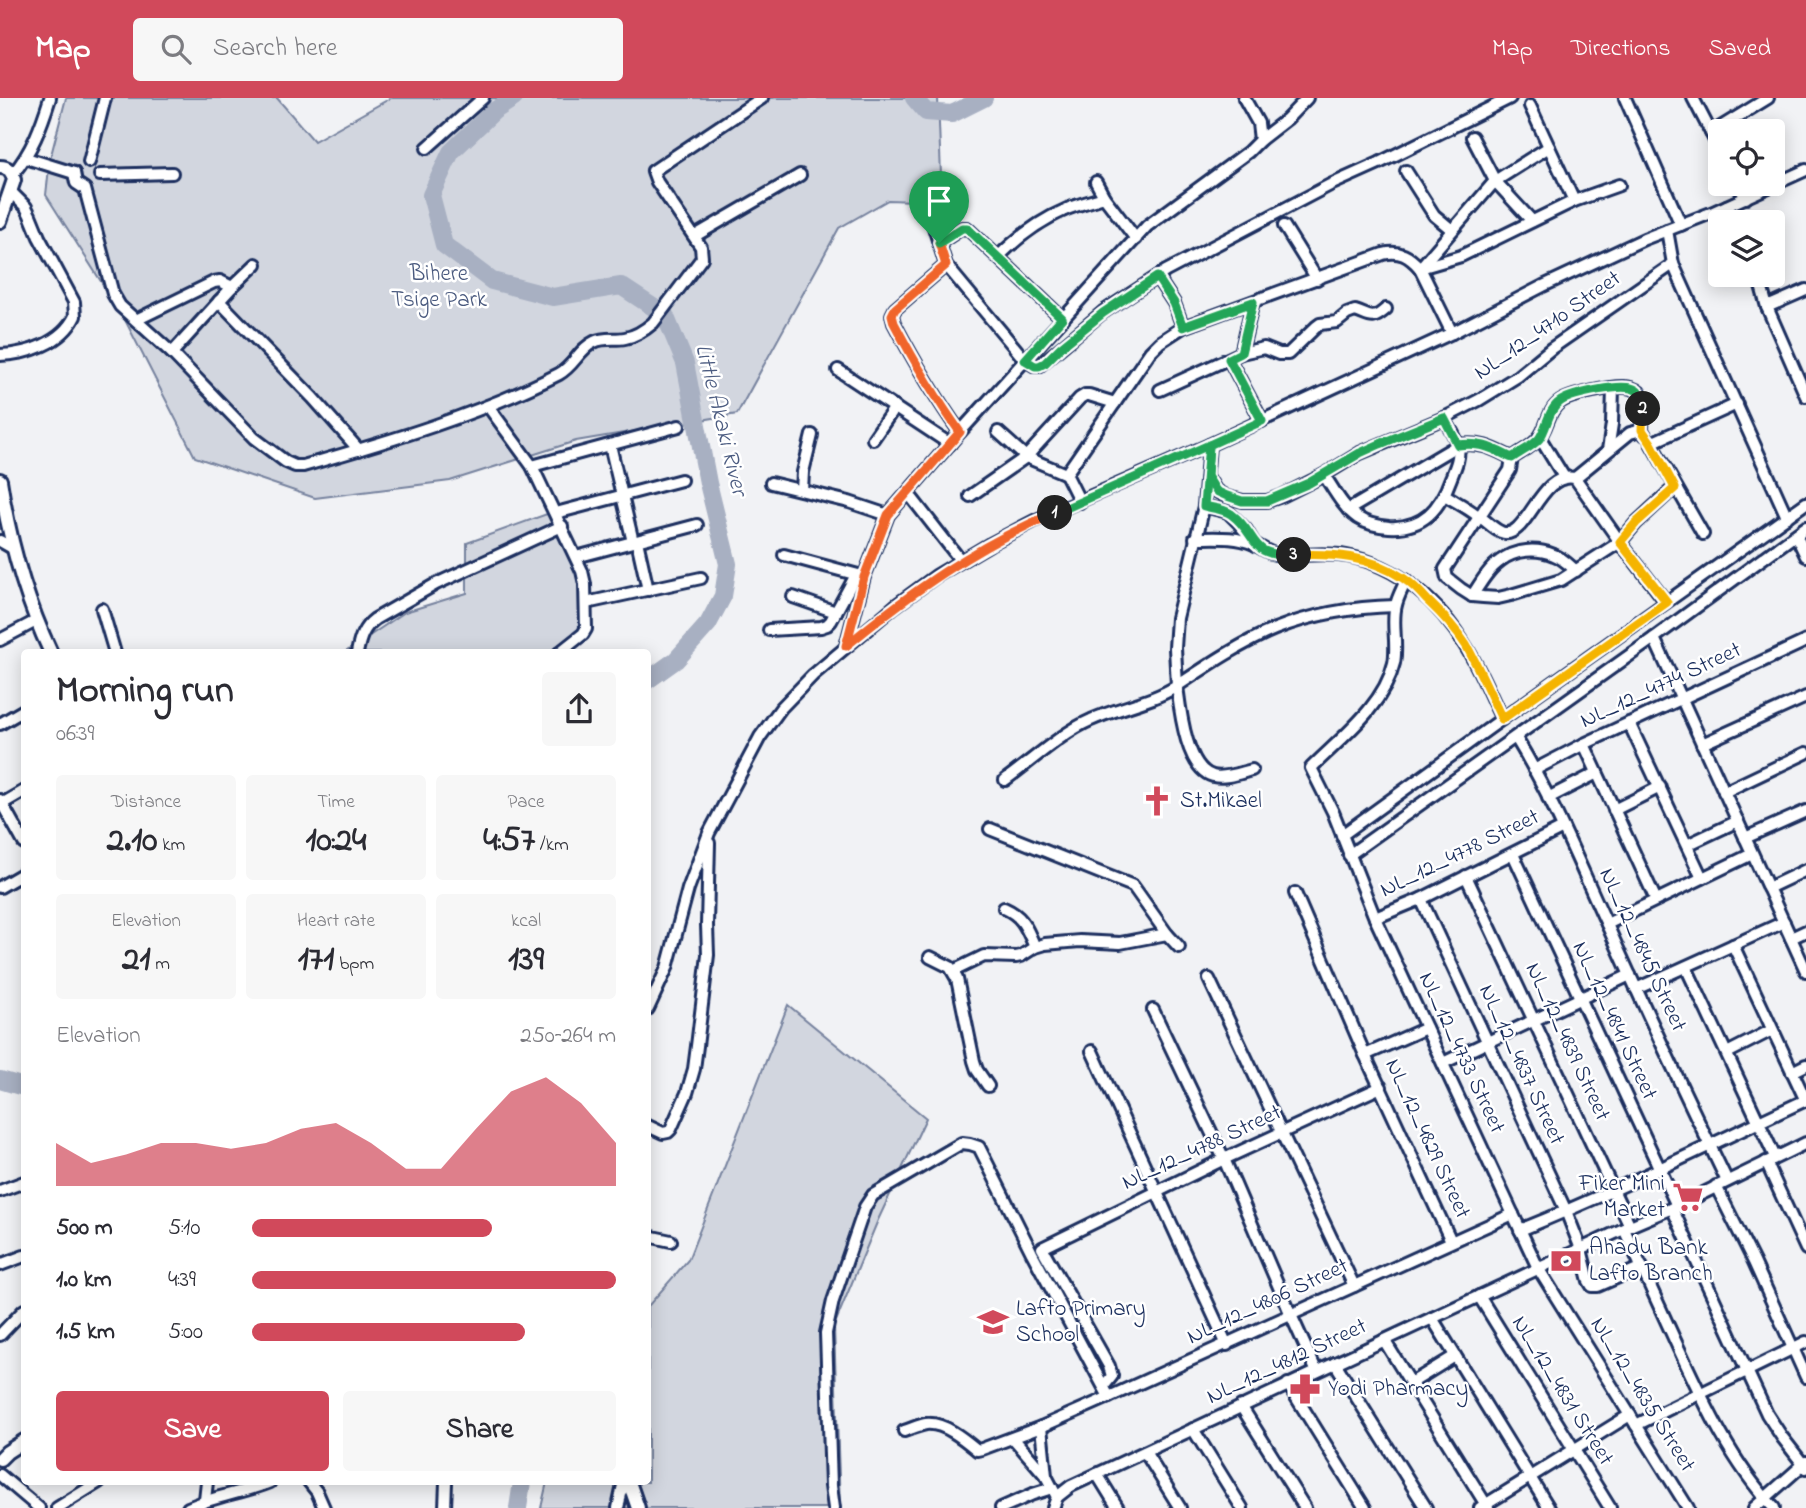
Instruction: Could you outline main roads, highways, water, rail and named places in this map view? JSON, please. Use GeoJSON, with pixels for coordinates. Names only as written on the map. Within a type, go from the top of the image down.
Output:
{"type":"FeatureCollection","features":[{"type":"Feature","properties":{"kind":"main road"},"geometry":{"type":"LineString","coordinates":[[0,167],[9,169],[14,180],[0,221]]}},
{"type":"Feature","properties":{"kind":"main road"},"geometry":{"type":"LineString","coordinates":[[0,480],[2,501],[23,582],[49,649]]}},
{"type":"Feature","properties":{"kind":"main road"},"geometry":{"type":"LineString","coordinates":[[0,1448],[21,1433]]}},
{"type":"Feature","properties":{"kind":"main road"},"geometry":{"type":"LineString","coordinates":[[0,1459],[21,1443]]}},
{"type":"Feature","properties":{"kind":"main road"},"geometry":{"type":"LineString","coordinates":[[626,1485],[632,1508]]}},
{"type":"Feature","properties":{"kind":"main road"},"geometry":{"type":"LineString","coordinates":[[626,1485],[638,1508]]}},
{"type":"Feature","properties":{"kind":"waterway","name":"Little Akaki River"},"geometry":{"type":"LineString","coordinates":[[514,98],[494,111],[451,152],[431,195],[444,245],[492,281],[553,297],[621,286],[665,315],[685,363],[708,483],[728,564],[723,596],[708,624],[676,660],[651,678]]}},
{"type":"Feature","properties":{"kind":"waterway","name":"Little Akaki River"},"geometry":{"type":"LineString","coordinates":[[914,98],[926,112],[952,114],[984,98]]}},
{"type":"Feature","properties":{"kind":"waterway"},"geometry":{"type":"LineString","coordinates":[[0,1080],[21,1086]]}},
{"type":"Feature","properties":{"kind":"waterway","name":"Little Akaki River"},"geometry":{"type":"LineString","coordinates":[[518,1508],[522,1485]]}},
{"type":"Feature","properties":{"kind":"place","name":"St.Mikael"},"geometry":{"type":"Point","coordinates":[1157,801]}},
{"type":"Feature","properties":{"kind":"place","name":"Fiker Mini Market"},"geometry":{"type":"Point","coordinates":[1688,1197]}},
{"type":"Feature","properties":{"kind":"place","name":"Ahadu Bank Lafto Branch"},"geometry":{"type":"Point","coordinates":[1566,1261]}},
{"type":"Feature","properties":{"kind":"place","name":"Lafto Primary School"},"geometry":{"type":"Point","coordinates":[993,1322]}},
{"type":"Feature","properties":{"kind":"place","name":"Yodi Pharmacy"},"geometry":{"type":"Point","coordinates":[1305,1389]}},
{"type":"Feature","properties":{"kind":"park label","name":"Bihere Tsige Park"},"geometry":{"type":"Point","coordinates":[439,287]}}]}
